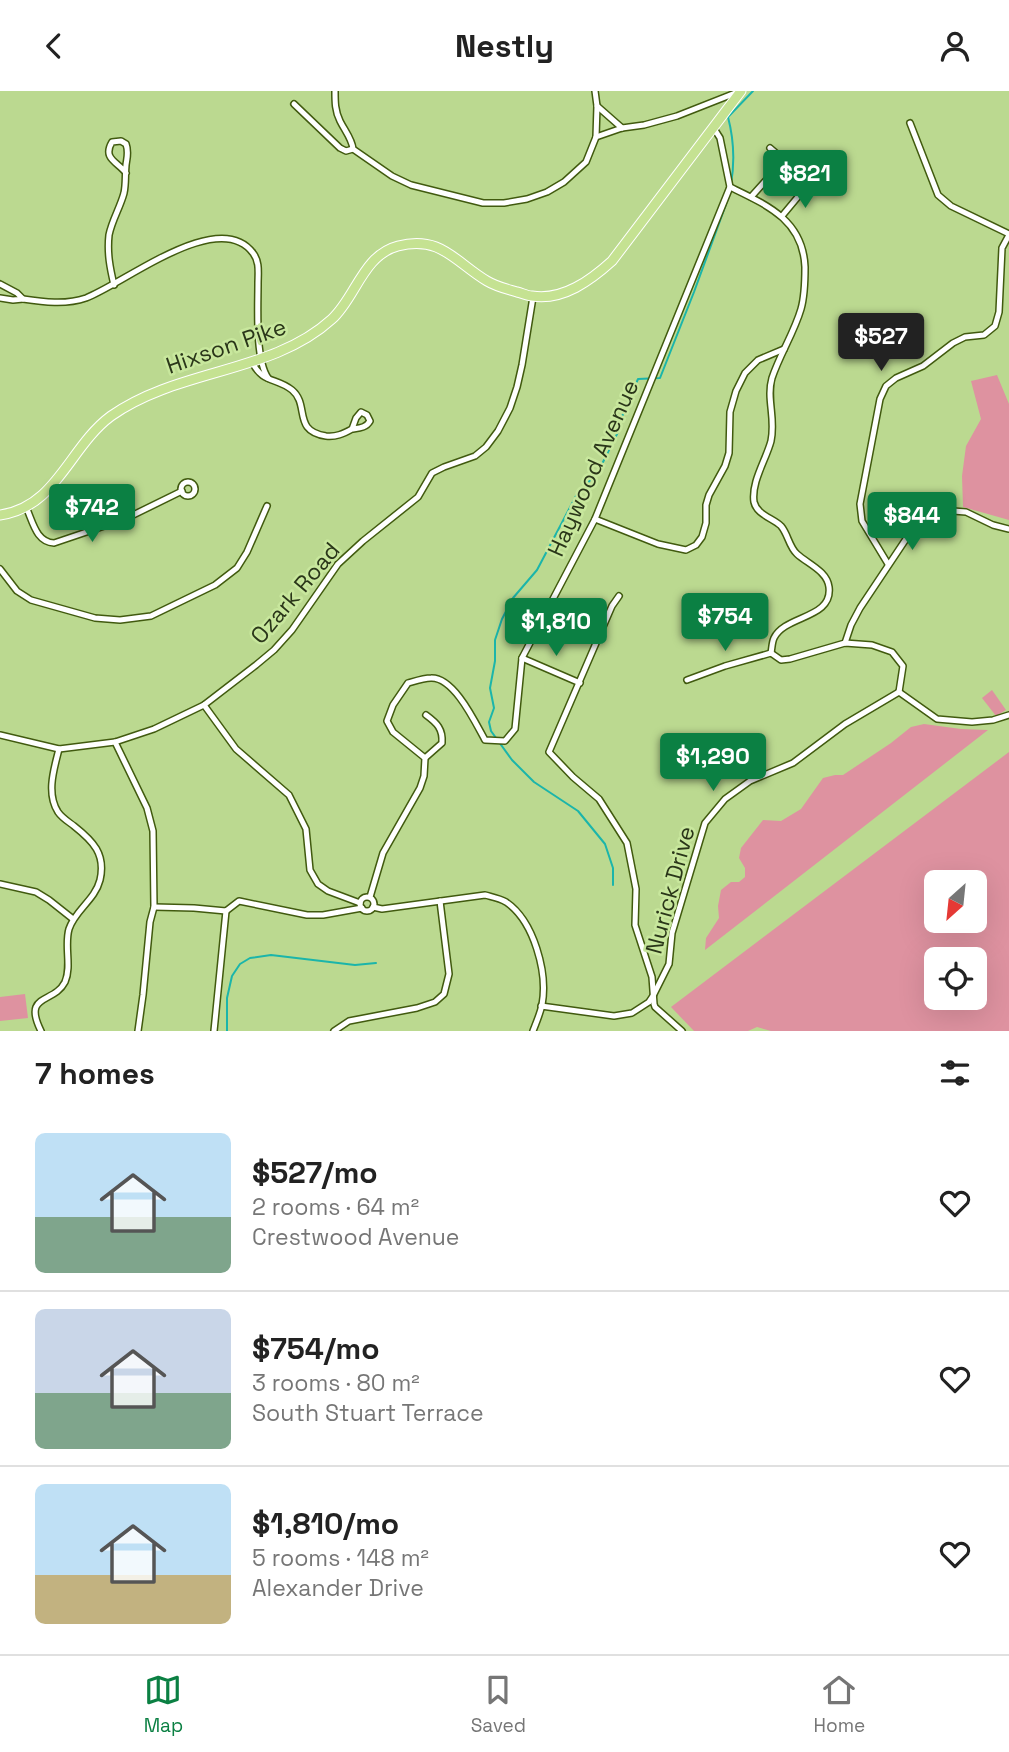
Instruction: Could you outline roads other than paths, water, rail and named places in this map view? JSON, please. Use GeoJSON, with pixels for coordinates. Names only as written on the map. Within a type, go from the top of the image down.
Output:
{"type":"FeatureCollection","features":[{"type":"Feature","properties":{"kind":"main road","name":"Hixson Pike"},"geometry":{"type":"LineString","coordinates":[[0,515],[10,514],[42,497],[100,425],[143,397],[163,388],[257,360],[299,343],[323,327],[343,306],[366,270],[389,249],[419,243],[435,246],[487,281],[533,297],[547,296],[577,287],[594,277],[612,261],[741,91]]}},
{"type":"Feature","properties":{"kind":"street"},"geometry":{"type":"LineString","coordinates":[[335,91],[335,109],[353,149]]}},
{"type":"Feature","properties":{"kind":"street"},"geometry":{"type":"LineString","coordinates":[[353,149],[392,176],[411,185],[483,203],[527,199],[564,182],[586,162],[596,137],[596,91]]}},
{"type":"Feature","properties":{"kind":"street"},"geometry":{"type":"LineString","coordinates":[[596,137],[622,128],[677,116],[741,91]]}},
{"type":"Feature","properties":{"kind":"street"},"geometry":{"type":"LineString","coordinates":[[294,104],[340,148],[346,151],[353,149]]}},
{"type":"Feature","properties":{"kind":"street"},"geometry":{"type":"LineString","coordinates":[[597,106],[622,128]]}},
{"type":"Feature","properties":{"kind":"street"},"geometry":{"type":"LineString","coordinates":[[888,564],[863,521],[860,504],[880,399],[886,386],[896,378],[923,366],[953,343],[965,337],[984,335],[995,326],[999,312],[1002,248],[1009,234],[951,206],[938,195],[910,123]]}},
{"type":"Feature","properties":{"kind":"street"},"geometry":{"type":"LineString","coordinates":[[713,127],[720,138],[730,187],[782,216],[792,226],[803,249],[805,277],[801,308],[772,378],[769,391],[774,427],[755,487],[754,504],[761,514],[783,528],[794,551],[824,574],[829,588],[827,600],[819,610],[778,631],[773,639],[771,653]]}},
{"type":"Feature","properties":{"kind":"street"},"geometry":{"type":"LineString","coordinates":[[114,285],[108,244],[114,217],[124,192],[126,173],[128,153],[126,144],[121,141],[112,142],[108,153],[126,173]]}},
{"type":"Feature","properties":{"kind":"street"},"geometry":{"type":"LineString","coordinates":[[751,197],[784,160],[770,148]]}},
{"type":"Feature","properties":{"kind":"street"},"geometry":{"type":"LineString","coordinates":[[782,216],[807,186]]}},
{"type":"Feature","properties":{"kind":"street","name":"Haywood Avenue"},"geometry":{"type":"LineString","coordinates":[[425,758],[393,732],[387,721],[393,705],[408,683],[433,677],[450,686],[485,740],[505,741],[515,729],[522,658],[595,519],[730,187]]}},
{"type":"Feature","properties":{"kind":"street"},"geometry":{"type":"LineString","coordinates":[[0,298],[55,303],[84,299],[163,256],[197,243],[224,237],[245,243],[257,259],[257,360],[262,369],[268,378],[294,392],[307,429],[315,434],[335,437],[352,429]]}},
{"type":"Feature","properties":{"kind":"street"},"geometry":{"type":"LineString","coordinates":[[0,284],[18,293],[23,299]]}},
{"type":"Feature","properties":{"kind":"street","name":"Ozark Road"},"geometry":{"type":"LineString","coordinates":[[0,735],[60,750],[115,741],[154,729],[204,705],[274,650],[292,630],[338,564],[418,496],[432,473],[475,456],[498,431],[517,387],[533,297]]}},
{"type":"Feature","properties":{"kind":"street"},"geometry":{"type":"LineString","coordinates":[[595,519],[658,544],[686,550],[696,545],[702,537],[706,523],[709,495],[730,453],[730,412],[736,391],[745,373],[758,360],[784,349]]}},
{"type":"Feature","properties":{"kind":"street"},"geometry":{"type":"LineString","coordinates":[[26,507],[41,539],[46,543],[54,543],[125,519],[182,491]]}},
{"type":"Feature","properties":{"kind":"street"},"geometry":{"type":"LineString","coordinates":[[0,569],[17,590],[31,600],[95,618],[120,620],[150,616],[215,585],[237,568],[267,506]]}},
{"type":"Feature","properties":{"kind":"street"},"geometry":{"type":"LineString","coordinates":[[845,643],[860,608],[918,521],[940,510],[966,512],[993,525],[1009,529]]}},
{"type":"Feature","properties":{"kind":"street"},"geometry":{"type":"LineString","coordinates":[[620,596],[612,606],[549,752],[599,799],[627,843],[636,889],[635,925],[652,977],[655,1007],[681,1031]]}},
{"type":"Feature","properties":{"kind":"street"},"geometry":{"type":"LineString","coordinates":[[771,653],[781,660],[845,643],[872,645],[892,652],[903,666],[899,692],[937,719],[972,722],[1009,715]]}},
{"type":"Feature","properties":{"kind":"street"},"geometry":{"type":"LineString","coordinates":[[687,680],[771,653]]}},
{"type":"Feature","properties":{"kind":"street"},"geometry":{"type":"LineString","coordinates":[[522,658],[580,683]]}},
{"type":"Feature","properties":{"kind":"street","name":"Nurick Drive"},"geometry":{"type":"LineString","coordinates":[[653,996],[669,964],[672,933],[705,823],[725,799],[750,781],[793,763],[845,725],[899,692]]}},
{"type":"Feature","properties":{"kind":"street"},"geometry":{"type":"LineString","coordinates":[[204,705],[236,749],[289,795],[306,829],[310,870],[318,884],[328,891],[368,910],[373,907],[382,909],[485,895],[506,902],[524,921],[543,975],[541,1006],[533,1031]]}},
{"type":"Feature","properties":{"kind":"street"},"geometry":{"type":"LineString","coordinates":[[370,897],[383,853],[425,776],[425,758],[442,743],[443,734],[437,723],[426,715]]}},
{"type":"Feature","properties":{"kind":"street"},"geometry":{"type":"LineString","coordinates":[[115,741],[147,808],[153,831],[154,907],[138,1031]]}},
{"type":"Feature","properties":{"kind":"street"},"geometry":{"type":"LineString","coordinates":[[41,1031],[36,1019],[37,1005],[65,980],[68,969],[68,930],[99,884],[103,862],[87,837],[59,813],[55,804],[52,776],[60,750]]}},
{"type":"Feature","properties":{"kind":"street"},"geometry":{"type":"LineString","coordinates":[[0,884],[36,892],[73,919]]}},
{"type":"Feature","properties":{"kind":"street"},"geometry":{"type":"LineString","coordinates":[[361,905],[363,898],[370,897]]}},
{"type":"Feature","properties":{"kind":"street"},"geometry":{"type":"LineString","coordinates":[[370,897],[374,902],[373,907]]}},
{"type":"Feature","properties":{"kind":"street"},"geometry":{"type":"LineString","coordinates":[[154,907],[226,911],[239,901],[307,915],[323,915],[361,905]]}},
{"type":"Feature","properties":{"kind":"street"},"geometry":{"type":"LineString","coordinates":[[334,1031],[349,1021],[435,1002],[444,993],[449,974],[440,901]]}},
{"type":"Feature","properties":{"kind":"street"},"geometry":{"type":"LineString","coordinates":[[214,1031],[226,911]]}},
{"type":"Feature","properties":{"kind":"street"},"geometry":{"type":"LineString","coordinates":[[541,1006],[614,1016],[632,1013],[649,1002],[653,996]]}},
{"type":"Feature","properties":{"kind":"waterway"},"geometry":{"type":"LineString","coordinates":[[731,184],[733,150],[728,117],[753,91]]}},
{"type":"Feature","properties":{"kind":"waterway"},"geometry":{"type":"LineString","coordinates":[[613,885],[613,868],[605,844],[578,811],[534,782],[512,760],[491,731],[489,722],[494,708],[490,688],[495,661],[495,640],[513,598],[537,570],[577,494],[598,472],[618,432],[618,426],[638,379],[660,378],[729,196]]}},
{"type":"Feature","properties":{"kind":"waterway"},"geometry":{"type":"LineString","coordinates":[[227,1031],[227,998],[232,976],[240,964],[250,958],[271,955],[355,965],[376,963]]}}]}
